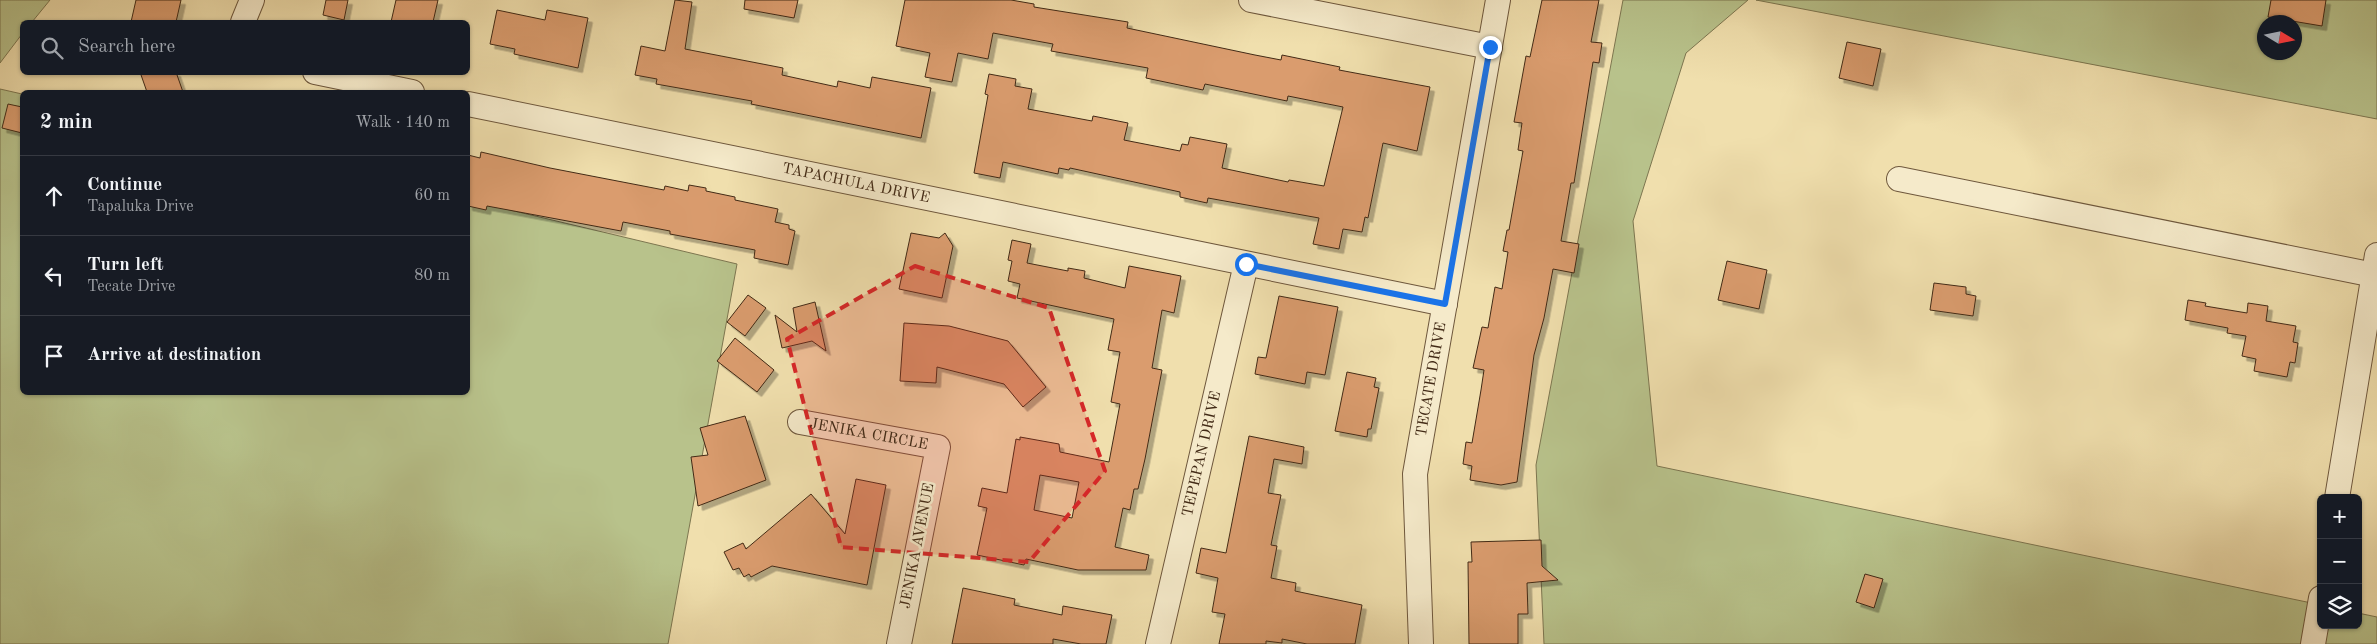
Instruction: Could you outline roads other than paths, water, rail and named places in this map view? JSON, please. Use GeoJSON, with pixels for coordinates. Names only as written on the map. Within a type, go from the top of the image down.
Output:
{"type":"FeatureCollection","features":[{"type":"Feature","properties":{"kind":"street"},"geometry":{"type":"LineString","coordinates":[[244,20],[252,0]]}},
{"type":"Feature","properties":{"kind":"street"},"geometry":{"type":"LineString","coordinates":[[1251,0],[1490,47]]}},
{"type":"Feature","properties":{"kind":"street","name":"TECATE DRIVE"},"geometry":{"type":"LineString","coordinates":[[1421,644],[1415,474],[1498,0]]}},
{"type":"Feature","properties":{"kind":"street"},"geometry":{"type":"LineString","coordinates":[[329,75],[402,90]]}},
{"type":"Feature","properties":{"kind":"street","name":"TAPACHULA DRIVE"},"geometry":{"type":"LineString","coordinates":[[470,104],[1445,304]]}},
{"type":"Feature","properties":{"kind":"street"},"geometry":{"type":"LineString","coordinates":[[1899,179],[2375,265],[2338,494]]}},
{"type":"Feature","properties":{"kind":"street","name":"TEPEPAN DRIVE"},"geometry":{"type":"LineString","coordinates":[[1158,644],[1246,264]]}},
{"type":"Feature","properties":{"kind":"street","name":"JENIKA CIRCLE"},"geometry":{"type":"LineString","coordinates":[[800,422],[938,447]]}},
{"type":"Feature","properties":{"kind":"street","name":"JENIKA AVENUE"},"geometry":{"type":"LineString","coordinates":[[899,644],[938,447]]}},
{"type":"Feature","properties":{"kind":"street"},"geometry":{"type":"LineString","coordinates":[[2313,644],[2317,621]]}}]}
